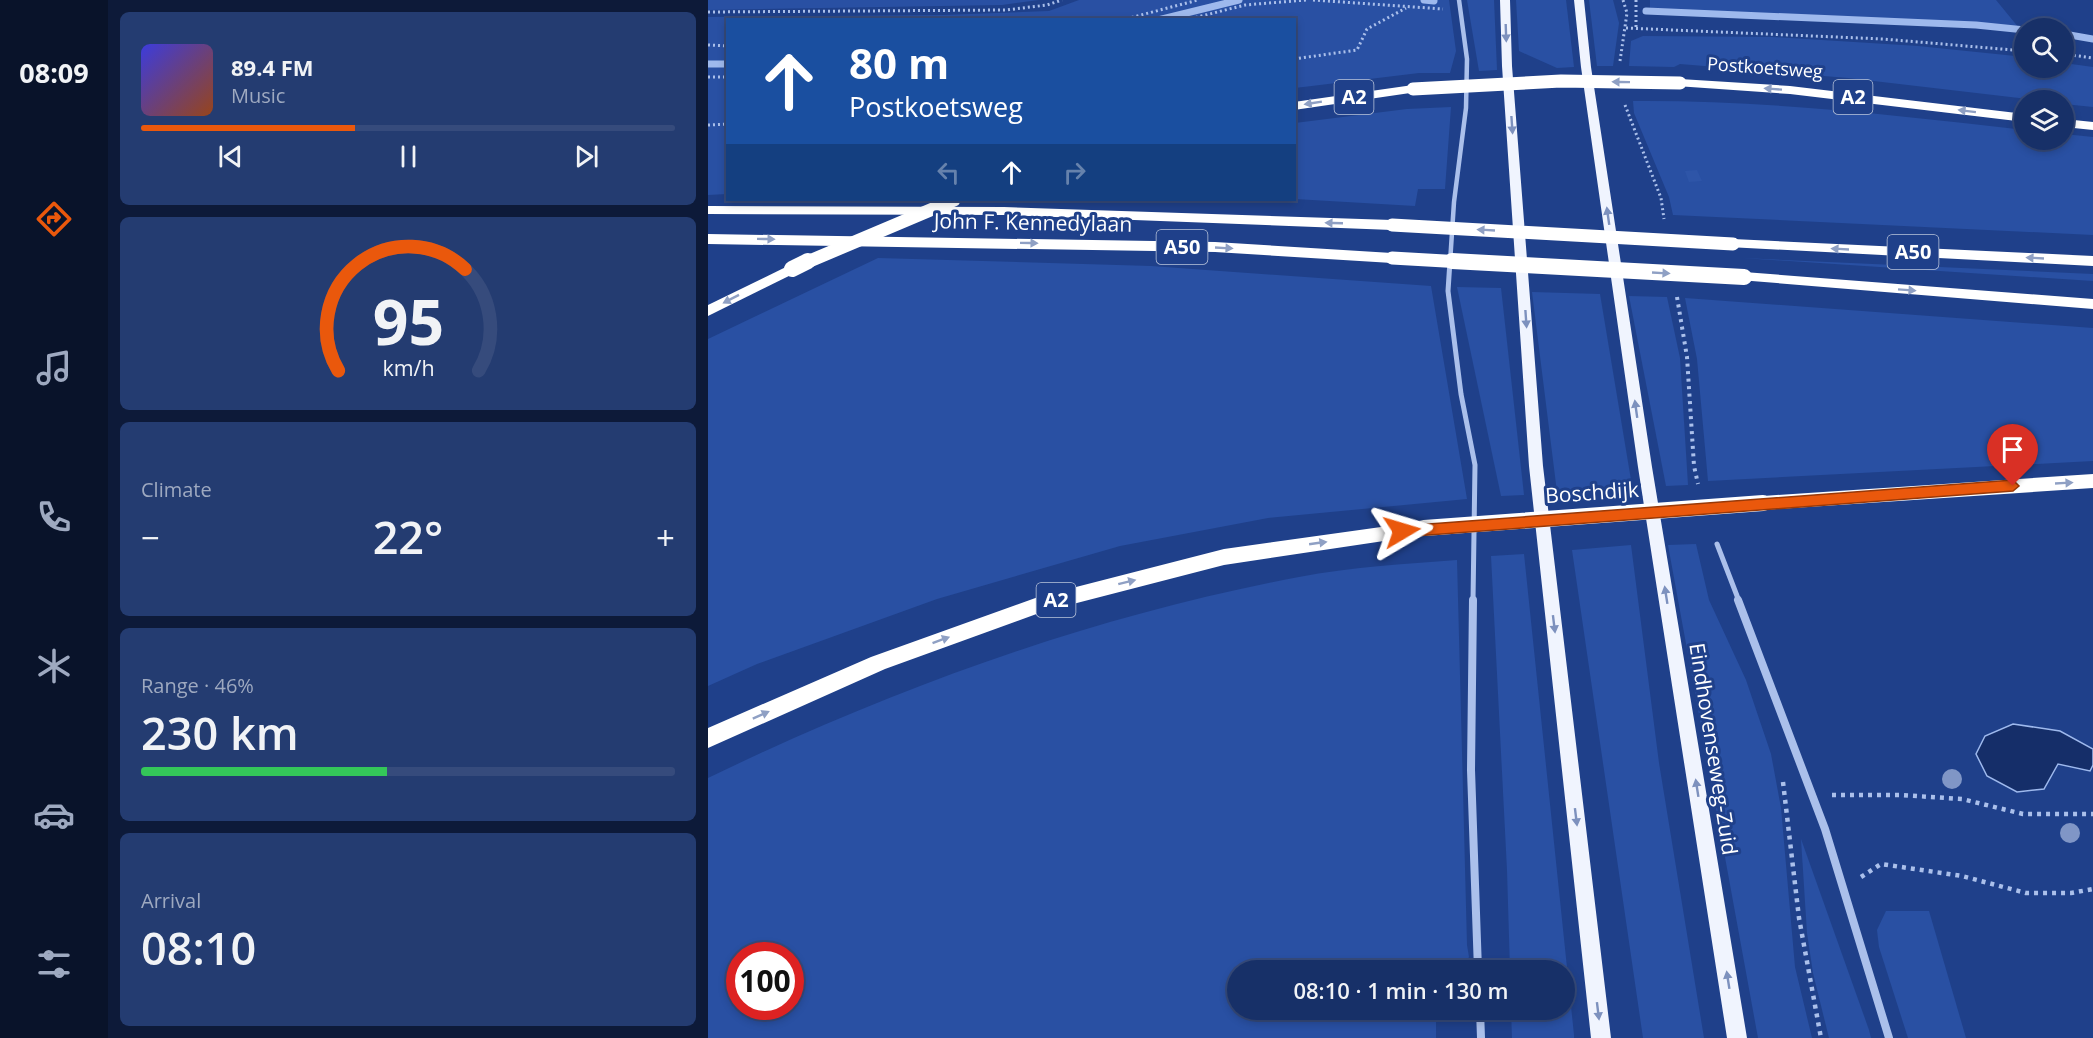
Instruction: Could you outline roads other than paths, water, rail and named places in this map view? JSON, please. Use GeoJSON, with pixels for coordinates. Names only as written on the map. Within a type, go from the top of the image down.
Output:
{"type":"FeatureCollection","features":[{"type":"Feature","properties":{"kind":"highway","name":"Postkoetsweg"},"geometry":{"type":"LineString","coordinates":[[1296,106],[1413,90],[1561,81],[1680,83],[1790,90],[2014,117]]}},
{"type":"Feature","properties":{"kind":"highway"},"geometry":{"type":"LineString","coordinates":[[2074,124],[2093,126]]}},
{"type":"Feature","properties":{"kind":"highway"},"geometry":{"type":"LineString","coordinates":[[708,311],[838,247],[952,201]]}},
{"type":"Feature","properties":{"kind":"highway","name":"John F. Kennedylaan"},"geometry":{"type":"LineString","coordinates":[[708,210],[1004,211],[1392,225],[2093,261]]}},
{"type":"Feature","properties":{"kind":"highway","name":"John F. Kennedylaan"},"geometry":{"type":"LineString","coordinates":[[708,239],[1215,247],[1744,278],[2093,304]]}},
{"type":"Feature","properties":{"kind":"highway","name":"Boschdijk"},"geometry":{"type":"LineString","coordinates":[[708,738],[878,663],[1041,604],[1224,557],[1424,528],[2093,481]]}},
{"type":"Feature","properties":{"kind":"main road","name":"Boschdijk"},"geometry":{"type":"LineString","coordinates":[[1505,0],[1507,66],[1536,466],[1601,1038]]}},
{"type":"Feature","properties":{"kind":"main road","name":"Boschdijk"},"geometry":{"type":"LineString","coordinates":[[1579,0],[1586,67],[1644,467]]}},
{"type":"Feature","properties":{"kind":"main road","name":"Eindhovenseweg-Zuid"},"geometry":{"type":"LineString","coordinates":[[1644,467],[1737,1038]]}},
{"type":"Feature","properties":{"kind":"street"},"geometry":{"type":"LineString","coordinates":[[1458,0],[1467,59],[1466,108],[1454,202],[1448,291],[1461,394],[1475,465],[1471,770],[1478,960]]}},
{"type":"Feature","properties":{"kind":"street"},"geometry":{"type":"LineString","coordinates":[[1717,544],[1813,795],[1889,1038]]}},
{"type":"Feature","properties":{"kind":"street"},"geometry":{"type":"LineString","coordinates":[[1480,1020],[1481,1038]]}},
{"type":"Feature","properties":{"kind":"waterway"},"geometry":{"type":"LineString","coordinates":[[1166,18],[1239,0]]}},
{"type":"Feature","properties":{"kind":"waterway"},"geometry":{"type":"LineString","coordinates":[[1424,0],[1434,1]]}},
{"type":"Feature","properties":{"kind":"waterway"},"geometry":{"type":"LineString","coordinates":[[1646,11],[1976,25],[2014,29]]}},
{"type":"Feature","properties":{"kind":"waterway"},"geometry":{"type":"LineString","coordinates":[[2074,36],[2093,39]]}},
{"type":"Feature","properties":{"kind":"waterway"},"geometry":{"type":"LineString","coordinates":[[708,64],[726,64]]}}]}
